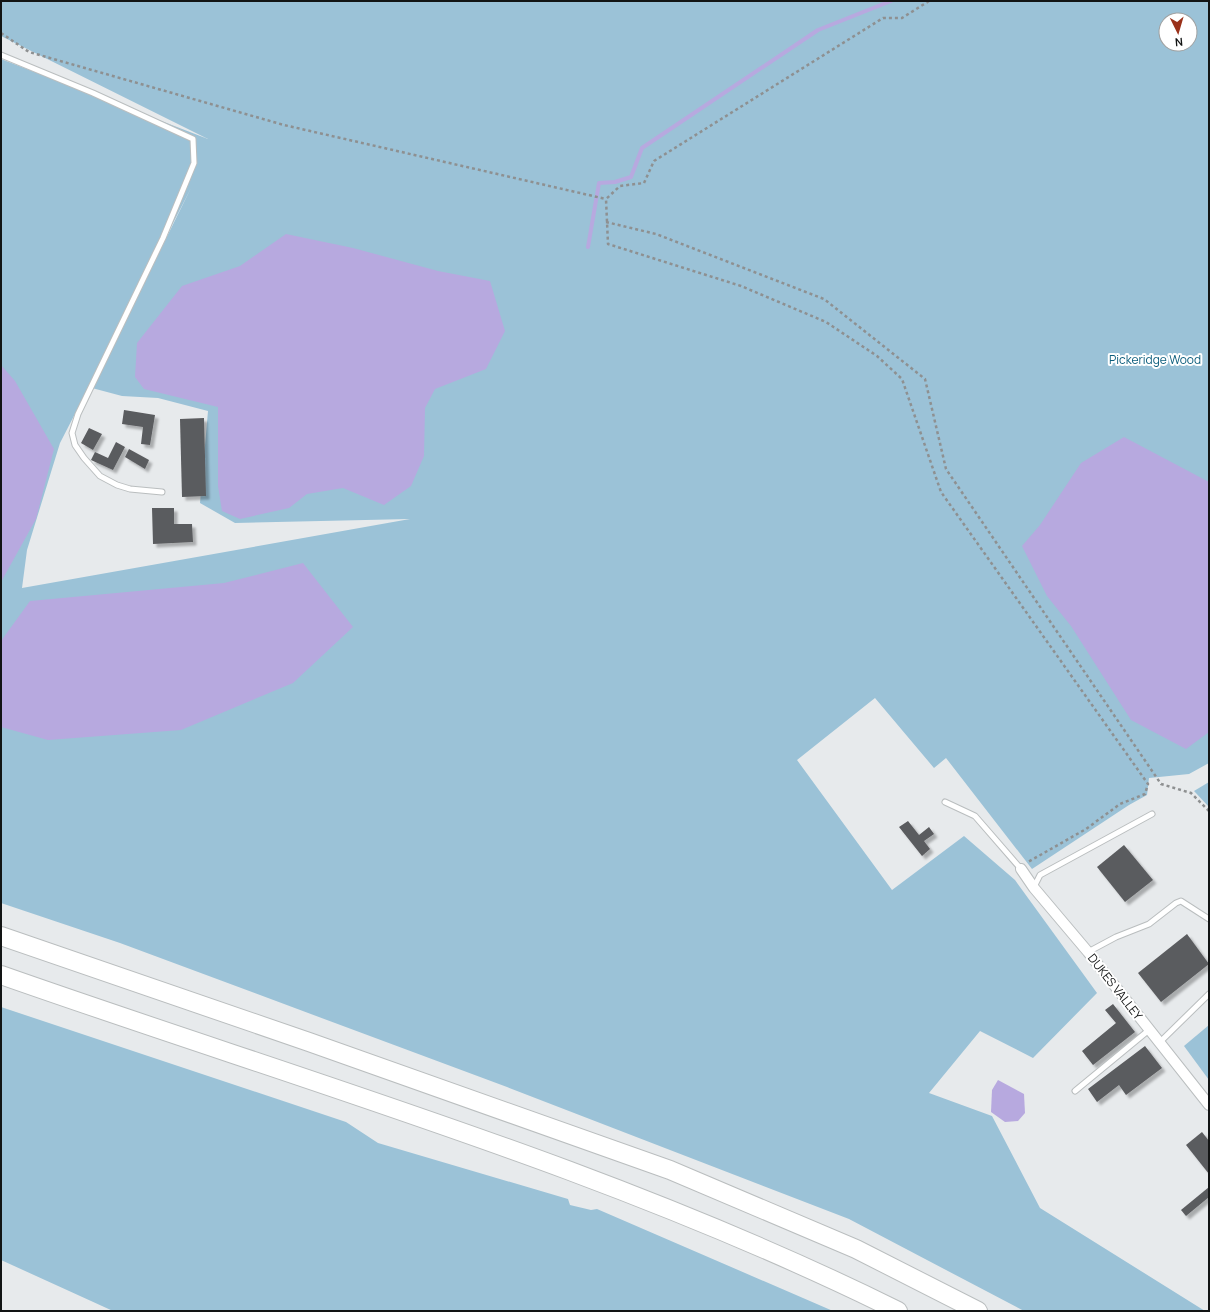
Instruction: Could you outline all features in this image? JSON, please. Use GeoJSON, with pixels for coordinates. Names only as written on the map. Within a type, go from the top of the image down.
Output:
{"type":"FeatureCollection","features":[{"type":"Feature","properties":{"kind":"highway"},"geometry":{"type":"LineString","coordinates":[[1,936],[317,1044],[670,1170],[856,1249],[978,1311]]}},
{"type":"Feature","properties":{"kind":"highway"},"geometry":{"type":"LineString","coordinates":[[1,975],[511,1150],[707,1224],[842,1283],[898,1311]]}},
{"type":"Feature","properties":{"kind":"street","name":"DUKES VALLEY"},"geometry":{"type":"LineString","coordinates":[[1021,869],[1034,888],[1088,952],[1209,1105]]}},
{"type":"Feature","properties":{"kind":"lane"},"geometry":{"type":"LineString","coordinates":[[1,55],[93,92],[193,139],[194,163],[172,217],[92,388],[78,414],[72,433],[78,449],[100,476],[117,485],[130,489],[162,492]]}},
{"type":"Feature","properties":{"kind":"lane"},"geometry":{"type":"LineString","coordinates":[[945,802],[975,816],[1021,869]]}},
{"type":"Feature","properties":{"kind":"lane"},"geometry":{"type":"LineString","coordinates":[[1034,888],[1040,875],[1152,814]]}},
{"type":"Feature","properties":{"kind":"lane"},"geometry":{"type":"LineString","coordinates":[[1088,952],[1149,924],[1176,903],[1181,901],[1209,919]]}},
{"type":"Feature","properties":{"kind":"lane"},"geometry":{"type":"LineString","coordinates":[[1160,1043],[1209,994]]}},
{"type":"Feature","properties":{"kind":"lane"},"geometry":{"type":"LineString","coordinates":[[1076,1090],[1149,1030]]}},
{"type":"Feature","properties":{"kind":"path"},"geometry":{"type":"LineString","coordinates":[[929,1],[902,18],[883,18],[654,160],[644,183],[620,186],[606,199],[608,244],[741,286],[826,322],[872,352],[902,379],[941,492],[1148,784],[1145,794],[1120,804],[1086,830],[1031,858],[1021,869]]}},
{"type":"Feature","properties":{"kind":"path"},"geometry":{"type":"LineString","coordinates":[[1,32],[29,52],[284,125],[606,199]]}},
{"type":"Feature","properties":{"kind":"path"},"geometry":{"type":"LineString","coordinates":[[606,222],[656,234],[824,299],[925,379],[946,469],[1161,784],[1191,793],[1209,810]]}},
{"type":"Feature","properties":{"kind":"green space","name":"Pickeridge Wood"},"geometry":{"type":"Polygon","coordinates":[[[1,1],[1209,1],[1209,763],[1189,774],[1149,778],[1147,795],[1129,805],[1032,869],[946,758],[934,768],[875,698],[797,760],[892,890],[964,836],[1015,880],[1097,993],[1033,1058],[980,1031],[929,1093],[992,1116],[1040,1208],[1205,1311],[1024,1311],[849,1219],[507,1087],[120,943],[1,903],[1,59],[208,139],[1,36],[1,1]],[[191,188],[60,443],[27,550],[22,588],[410,519],[235,523],[200,503],[208,411],[158,398],[122,396],[92,388],[191,188]]]}},
{"type":"Feature","properties":{"kind":"green space"},"geometry":{"type":"Polygon","coordinates":[[[1209,782],[1209,807],[1194,791],[1209,782]]]}},
{"type":"Feature","properties":{"kind":"green space"},"geometry":{"type":"Polygon","coordinates":[[[1,1007],[346,1122],[378,1143],[568,1199],[570,1205],[591,1210],[597,1209],[833,1311],[113,1311],[1,1260],[1,1007]]]}},
{"type":"Feature","properties":{"kind":"green space"},"geometry":{"type":"Polygon","coordinates":[[[1209,1025],[1209,1080],[1184,1046],[1209,1025]]]}},
{"type":"Feature","properties":{"kind":"shaded area"},"geometry":{"type":"Polygon","coordinates":[[[286,234],[353,248],[438,271],[490,281],[505,331],[486,369],[435,389],[425,408],[424,456],[411,486],[384,505],[343,488],[307,494],[289,508],[240,519],[222,511],[218,486],[218,407],[144,389],[135,377],[137,343],[182,286],[240,266],[286,234]]]}},
{"type":"Feature","properties":{"kind":"shaded area"},"geometry":{"type":"Polygon","coordinates":[[[1,365],[15,381],[54,449],[36,519],[1,582],[1,365]]]}},
{"type":"Feature","properties":{"kind":"shaded area"},"geometry":{"type":"Polygon","coordinates":[[[1124,437],[1209,482],[1209,732],[1186,749],[1131,720],[1071,626],[1047,596],[1022,546],[1040,525],[1081,463],[1124,437]]]}},
{"type":"Feature","properties":{"kind":"shaded area"},"geometry":{"type":"Polygon","coordinates":[[[303,563],[353,627],[293,683],[181,730],[48,740],[1,727],[1,641],[30,601],[224,583],[303,563]]]}},
{"type":"Feature","properties":{"kind":"shaded area"},"geometry":{"type":"Polygon","coordinates":[[[998,1080],[1024,1094],[1025,1113],[1018,1121],[1005,1122],[991,1112],[992,1090],[998,1080]]]}},
{"type":"Feature","properties":{"kind":"building"},"geometry":{"type":"Polygon","coordinates":[[[124,410],[155,415],[150,445],[141,444],[143,427],[122,424],[124,410]]]}},
{"type":"Feature","properties":{"kind":"building"},"geometry":{"type":"Polygon","coordinates":[[[204,418],[206,496],[182,497],[180,419],[204,418]]]}},
{"type":"Feature","properties":{"kind":"building"},"geometry":{"type":"Polygon","coordinates":[[[89,428],[102,434],[93,450],[81,443],[89,428]]]}},
{"type":"Feature","properties":{"kind":"building"},"geometry":{"type":"Polygon","coordinates":[[[116,442],[125,447],[113,470],[91,460],[95,452],[108,458],[116,442]]]}},
{"type":"Feature","properties":{"kind":"building"},"geometry":{"type":"Polygon","coordinates":[[[129,449],[149,460],[145,469],[125,457],[129,449]]]}},
{"type":"Feature","properties":{"kind":"building"},"geometry":{"type":"Polygon","coordinates":[[[152,508],[174,508],[174,524],[192,524],[193,542],[153,544],[152,508]]]}},
{"type":"Feature","properties":{"kind":"building"},"geometry":{"type":"Polygon","coordinates":[[[908,821],[919,835],[929,827],[934,834],[924,841],[930,849],[922,856],[899,827],[908,821]]]}},
{"type":"Feature","properties":{"kind":"building"},"geometry":{"type":"Polygon","coordinates":[[[1124,845],[1153,880],[1125,902],[1097,867],[1124,845]]]}},
{"type":"Feature","properties":{"kind":"building"},"geometry":{"type":"Polygon","coordinates":[[[1187,934],[1209,964],[1161,1002],[1138,973],[1187,934]]]}},
{"type":"Feature","properties":{"kind":"building"},"geometry":{"type":"Polygon","coordinates":[[[1113,1004],[1135,1032],[1093,1065],[1082,1051],[1116,1023],[1105,1010],[1113,1004]]]}},
{"type":"Feature","properties":{"kind":"building"},"geometry":{"type":"Polygon","coordinates":[[[1145,1046],[1162,1068],[1126,1095],[1119,1085],[1097,1102],[1088,1089],[1145,1046]]]}},
{"type":"Feature","properties":{"kind":"building"},"geometry":{"type":"Polygon","coordinates":[[[1202,1132],[1209,1141],[1209,1174],[1186,1145],[1202,1132]]]}},
{"type":"Feature","properties":{"kind":"building"},"geometry":{"type":"Polygon","coordinates":[[[1209,1187],[1209,1197],[1186,1216],[1181,1210],[1209,1187]]]}},
{"type":"Feature","properties":{"kind":"waterway"},"geometry":{"type":"LineString","coordinates":[[588,247],[599,183],[615,182],[631,177],[642,148],[818,30],[891,1]]}}]}
